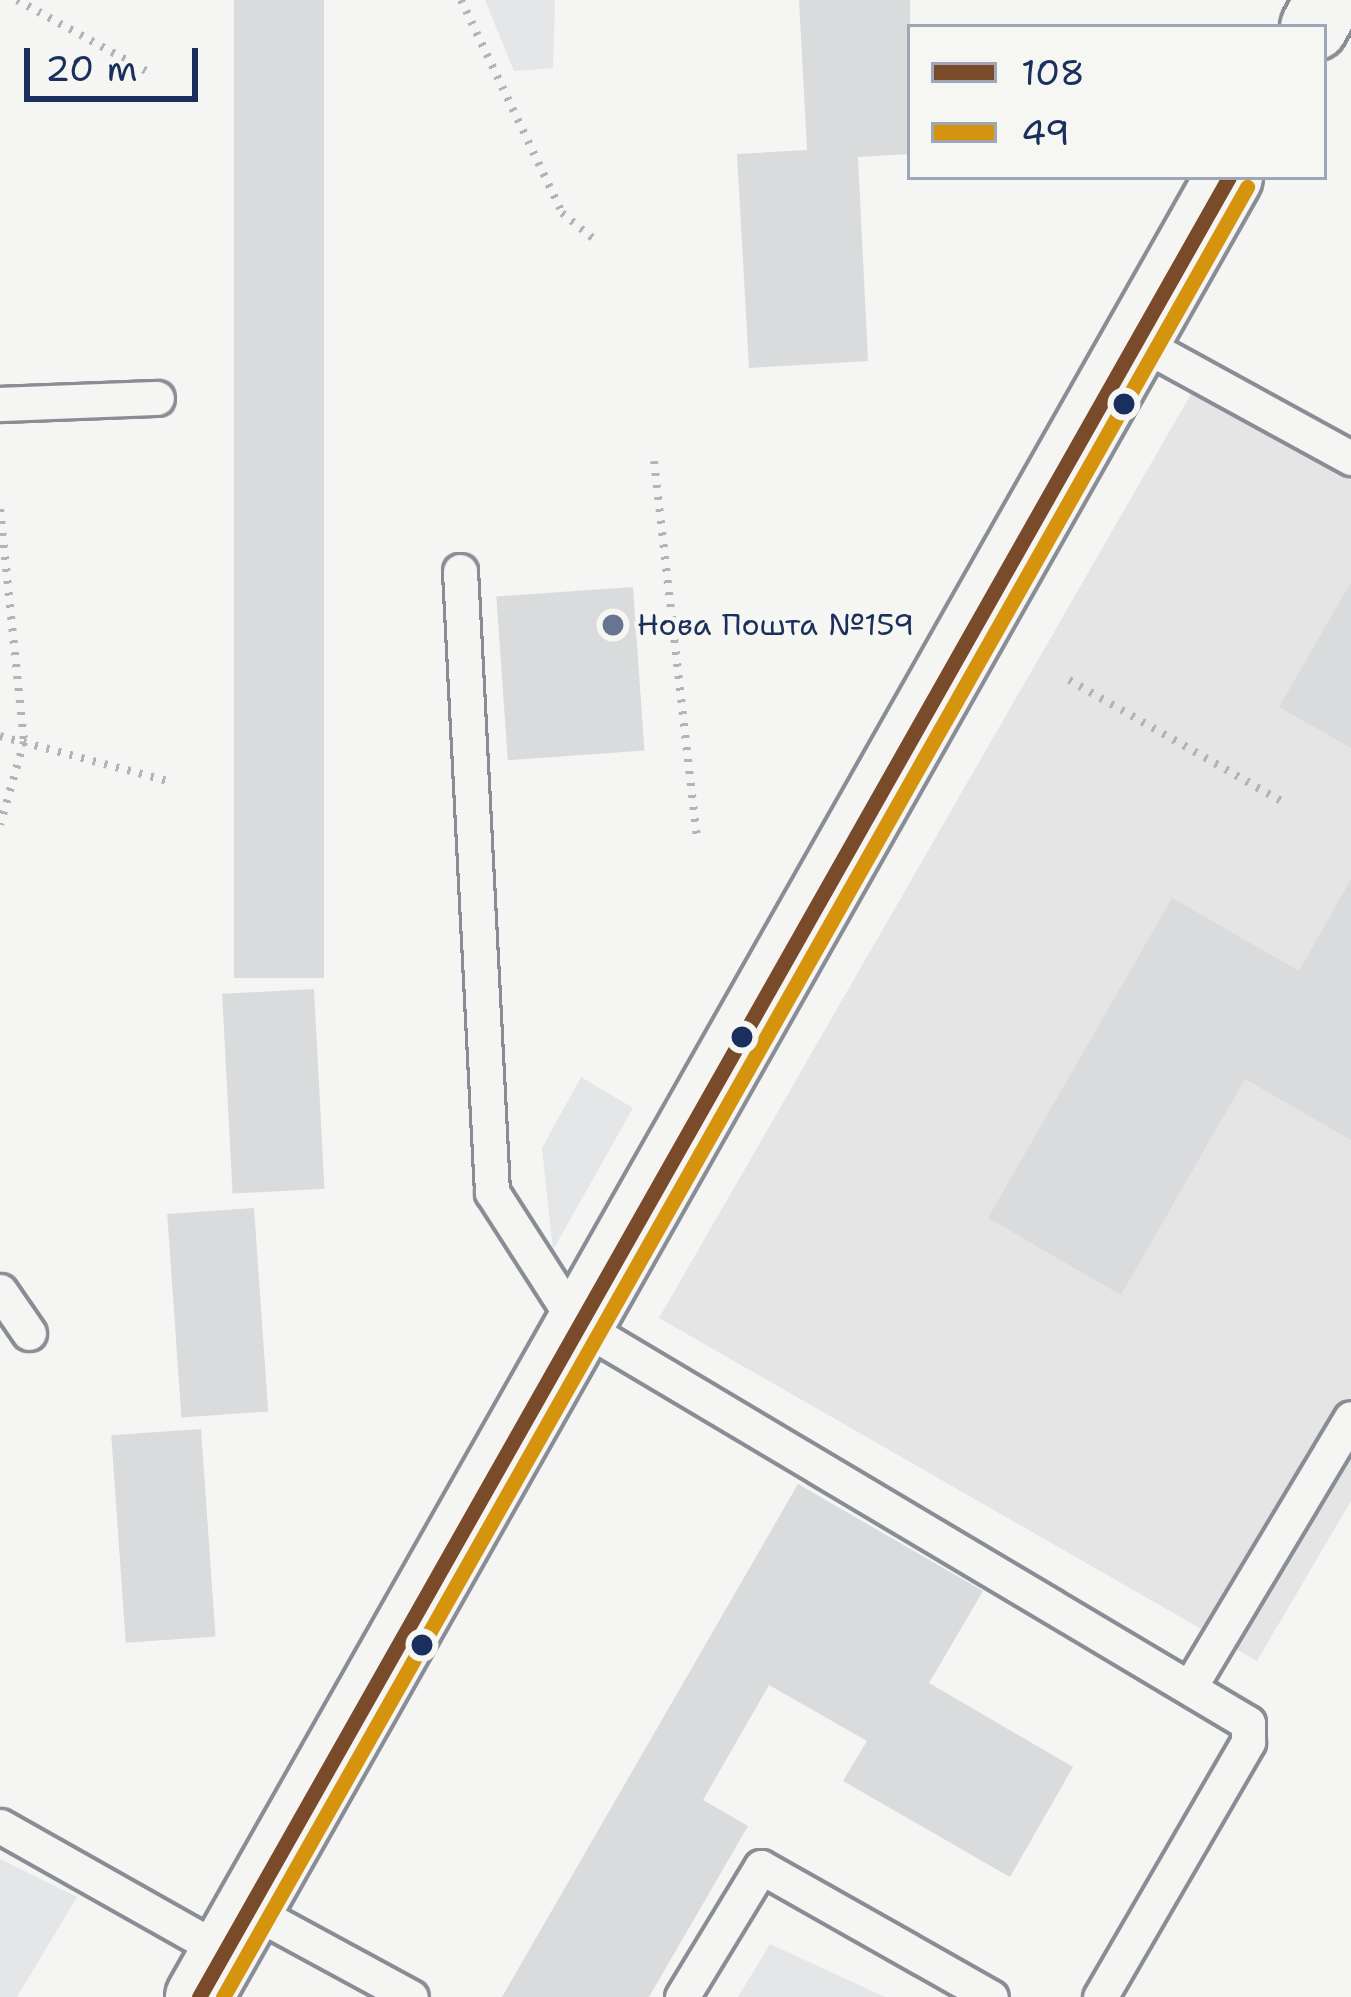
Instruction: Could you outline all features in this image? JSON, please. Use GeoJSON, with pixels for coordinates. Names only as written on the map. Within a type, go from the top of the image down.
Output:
{"type":"FeatureCollection","features":[{"type":"Feature","properties":{"kind":"street"},"geometry":{"type":"LineString","coordinates":[[224,1953],[576,1323],[1227,180]]}},
{"type":"Feature","properties":{"kind":"lane"},"geometry":{"type":"LineString","coordinates":[[1137,341],[1351,458]]}},
{"type":"Feature","properties":{"kind":"lane"},"geometry":{"type":"LineString","coordinates":[[0,404],[157,398]]}},
{"type":"Feature","properties":{"kind":"lane"},"geometry":{"type":"LineString","coordinates":[[460,571],[492,1192],[576,1323],[1241,1716],[1248,1742],[1100,1997]]}},
{"type":"Feature","properties":{"kind":"lane"},"geometry":{"type":"LineString","coordinates":[[0,1291],[29,1333]]}},
{"type":"Feature","properties":{"kind":"lane"},"geometry":{"type":"LineString","coordinates":[[1191,1685],[1351,1418]]}},
{"type":"Feature","properties":{"kind":"lane"},"geometry":{"type":"LineString","coordinates":[[0,1826],[224,1953],[411,1997]]}},
{"type":"Feature","properties":{"kind":"lane"},"geometry":{"type":"LineString","coordinates":[[682,1997],[761,1867],[991,1997]]}},
{"type":"Feature","properties":{"kind":"path"},"geometry":{"type":"LineString","coordinates":[[17,0],[146,71]]}},
{"type":"Feature","properties":{"kind":"path"},"geometry":{"type":"LineString","coordinates":[[461,0],[562,213],[596,241]]}},
{"type":"Feature","properties":{"kind":"path"},"geometry":{"type":"LineString","coordinates":[[654,461],[697,838]]}},
{"type":"Feature","properties":{"kind":"path"},"geometry":{"type":"LineString","coordinates":[[0,509],[24,742],[0,825]]}},
{"type":"Feature","properties":{"kind":"path"},"geometry":{"type":"LineString","coordinates":[[1069,680],[1283,802]]}},
{"type":"Feature","properties":{"kind":"path"},"geometry":{"type":"LineString","coordinates":[[0,736],[168,781]]}},
{"type":"Feature","properties":{"kind":"shaded area"},"geometry":{"type":"Polygon","coordinates":[[[485,0],[555,0],[553,68],[514,71],[485,0]]]}},
{"type":"Feature","properties":{"kind":"shaded area"},"geometry":{"type":"Polygon","coordinates":[[[1202,375],[1351,457],[1351,1501],[1257,1661],[659,1318],[1202,375]]]}},
{"type":"Feature","properties":{"kind":"shaded area"},"geometry":{"type":"Polygon","coordinates":[[[581,1077],[633,1108],[553,1250],[542,1148],[581,1077]]]}},
{"type":"Feature","properties":{"kind":"shaded area"},"geometry":{"type":"Polygon","coordinates":[[[0,1859],[77,1897],[17,1997],[0,1997],[0,1859]]]}},
{"type":"Feature","properties":{"kind":"shaded area"},"geometry":{"type":"Polygon","coordinates":[[[770,1944],[885,1997],[738,1997],[770,1944]]]}},
{"type":"Feature","properties":{"kind":"building"},"geometry":{"type":"Polygon","coordinates":[[[234,0],[324,0],[324,978],[234,978],[234,0]]]}},
{"type":"Feature","properties":{"kind":"building"},"geometry":{"type":"Polygon","coordinates":[[[799,0],[910,0],[907,154],[858,157],[868,361],[749,368],[737,154],[807,150],[799,0]]]}},
{"type":"Feature","properties":{"kind":"building"},"geometry":{"type":"Polygon","coordinates":[[[1351,582],[1351,748],[1279,707],[1351,582]]]}},
{"type":"Feature","properties":{"kind":"building"},"geometry":{"type":"Polygon","coordinates":[[[633,587],[644,751],[508,760],[496,597],[633,587]]]}},
{"type":"Feature","properties":{"kind":"building"},"geometry":{"type":"Polygon","coordinates":[[[1351,879],[1351,1140],[1245,1079],[1121,1295],[988,1218],[1172,898],[1299,971],[1351,879]]]}},
{"type":"Feature","properties":{"kind":"building"},"geometry":{"type":"Polygon","coordinates":[[[314,989],[324,1189],[233,1194],[222,994],[314,989]]]}},
{"type":"Feature","properties":{"kind":"building"},"geometry":{"type":"Polygon","coordinates":[[[254,1208],[268,1412],[181,1418],[167,1214],[254,1208]]]}},
{"type":"Feature","properties":{"kind":"building"},"geometry":{"type":"Polygon","coordinates":[[[201,1429],[216,1636],[126,1643],[111,1435],[201,1429]]]}},
{"type":"Feature","properties":{"kind":"building"},"geometry":{"type":"Polygon","coordinates":[[[798,1484],[983,1591],[929,1683],[1073,1767],[1010,1877],[843,1781],[867,1741],[769,1685],[703,1800],[748,1826],[649,1997],[502,1997],[798,1484]]]}},
{"type":"Feature","properties":{"kind":"transit line","name":"108"},"geometry":{"type":"LineString","coordinates":[[199,1997],[1227,180]]}},
{"type":"Feature","properties":{"kind":"transit line","name":"49"},"geometry":{"type":"LineString","coordinates":[[223,1997],[1247,187]]}},
{"type":"Feature","properties":{"kind":"place","name":"Нова Пошта №159"},"geometry":{"type":"Point","coordinates":[613,625]}}]}
